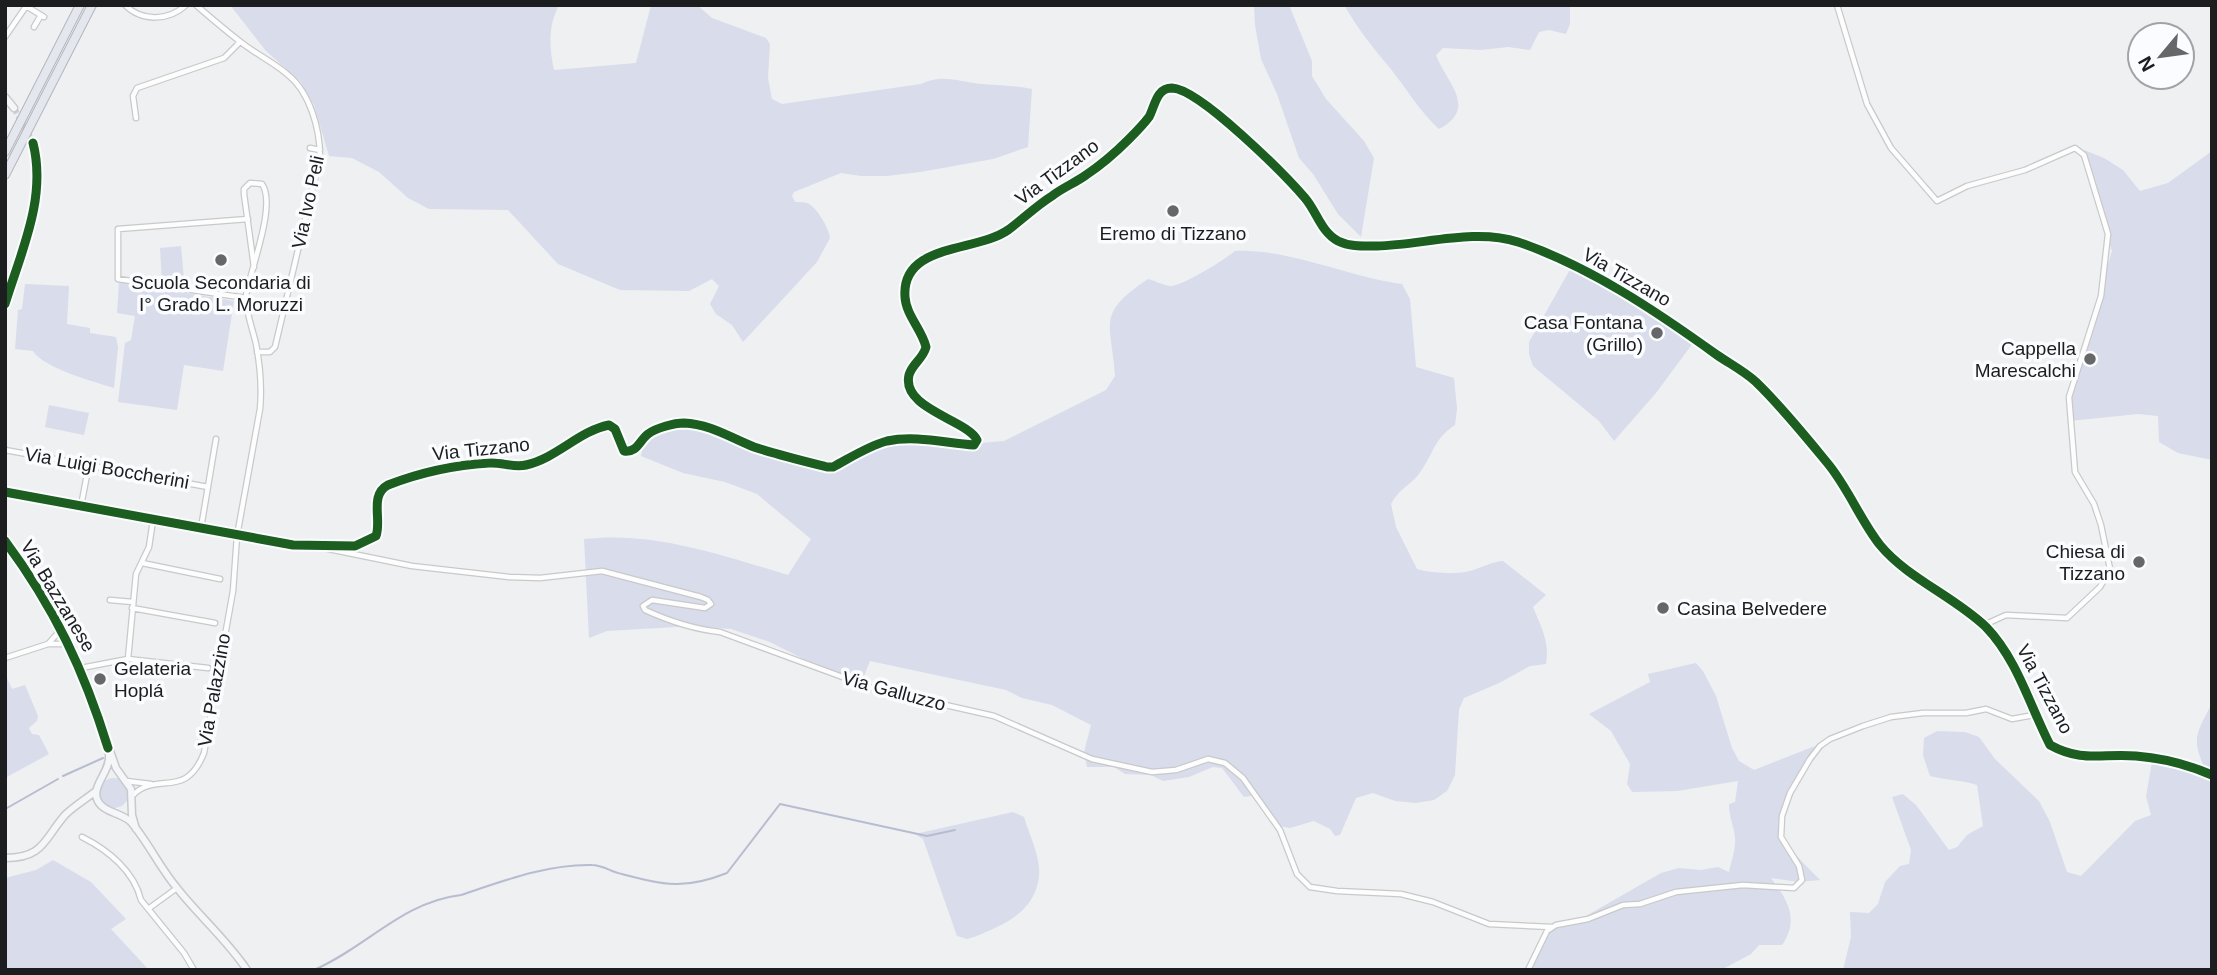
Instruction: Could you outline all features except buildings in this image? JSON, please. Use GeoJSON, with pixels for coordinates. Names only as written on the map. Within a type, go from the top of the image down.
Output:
{"type":"FeatureCollection","features":[{"type":"Feature","properties":{"kind":"highway"},"geometry":{"type":"LineString","coordinates":[[5,152],[80,5]]}},
{"type":"Feature","properties":{"kind":"highway"},"geometry":{"type":"LineString","coordinates":[[5,176],[92,5]]}},
{"type":"Feature","properties":{"kind":"street"},"geometry":{"type":"LineString","coordinates":[[125,5],[145,18],[171,15],[186,5]]}},
{"type":"Feature","properties":{"kind":"street","name":"Via Ivo Peli"},"geometry":{"type":"LineString","coordinates":[[196,5],[298,85],[313,118],[320,150],[306,221],[275,347],[270,352],[257,352]]}},
{"type":"Feature","properties":{"kind":"street"},"geometry":{"type":"LineString","coordinates":[[1836,5],[1867,104],[1892,148],[1937,201],[1967,186],[2025,170],[2075,148],[2084,155],[2108,234],[2101,296],[2069,397],[2075,472],[2094,504],[2110,569],[2100,587],[2067,618],[2006,615],[1984,625]]}},
{"type":"Feature","properties":{"kind":"street"},"geometry":{"type":"LineString","coordinates":[[5,37],[26,6],[43,16],[34,27]]}},
{"type":"Feature","properties":{"kind":"street"},"geometry":{"type":"LineString","coordinates":[[135,118],[132,96],[137,88],[224,58],[240,42]]}},
{"type":"Feature","properties":{"kind":"street","name":"Via Tizzano"},"geometry":{"type":"LineString","coordinates":[[5,492],[237,537],[293,545],[355,546],[376,536],[379,528],[377,501],[382,488],[388,485],[424,473],[478,464],[524,466],[609,425],[615,429],[624,452],[635,449],[649,433],[686,423],[723,432],[754,447],[827,467],[833,467],[867,449],[894,440],[910,438],[974,445],[977,440],[972,433],[932,410],[910,389],[909,373],[921,359],[926,347],[910,315],[905,297],[910,271],[916,264],[931,256],[984,242],[1006,232],[1047,198],[1088,174],[1116,151],[1148,117],[1156,97],[1171,88],[1204,105],[1252,143],[1307,199],[1327,233],[1335,240],[1364,246],[1480,236],[1512,240],[1541,250],[1590,274],[1667,319],[1754,381],[1833,469],[1883,548],[1984,625],[2012,663],[2050,745],[2074,756],[2135,756],[2197,769],[2212,775]]}},
{"type":"Feature","properties":{"kind":"street"},"geometry":{"type":"LineString","coordinates":[[5,97],[14,108]]}},
{"type":"Feature","properties":{"kind":"street"},"geometry":{"type":"LineString","coordinates":[[5,304],[36,198],[38,170],[33,144]]}},
{"type":"Feature","properties":{"kind":"street"},"geometry":{"type":"LineString","coordinates":[[310,148],[320,150]]}},
{"type":"Feature","properties":{"kind":"street"},"geometry":{"type":"LineString","coordinates":[[248,219],[118,229],[118,279],[246,298],[254,267],[265,214],[267,192],[262,184],[250,183],[244,189],[248,219],[254,267]]}},
{"type":"Feature","properties":{"kind":"street","name":"Via Palazzino"},"geometry":{"type":"LineString","coordinates":[[131,797],[143,787],[152,784],[173,783],[185,779],[192,774],[204,753],[233,591],[237,537],[262,391],[246,298]]}},
{"type":"Feature","properties":{"kind":"street"},"geometry":{"type":"LineString","coordinates":[[201,528],[216,439]]}},
{"type":"Feature","properties":{"kind":"street","name":"Via Luigi Boccherini"},"geometry":{"type":"LineString","coordinates":[[5,450],[208,487]]}},
{"type":"Feature","properties":{"kind":"street"},"geometry":{"type":"LineString","coordinates":[[81,506],[89,464]]}},
{"type":"Feature","properties":{"kind":"street"},"geometry":{"type":"LineString","coordinates":[[128,659],[136,574],[149,547],[153,520]]}},
{"type":"Feature","properties":{"kind":"street","name":"Via Bazzanese"},"geometry":{"type":"LineString","coordinates":[[5,541],[57,620],[80,668],[108,748],[131,789],[132,816],[136,829]]}},
{"type":"Feature","properties":{"kind":"street","name":"Via Galluzzo"},"geometry":{"type":"LineString","coordinates":[[311,546],[412,566],[509,577],[540,578],[602,572],[701,597],[711,604],[705,608],[652,600],[643,606],[645,610],[660,617],[698,630],[720,632],[875,689],[994,716],[1092,759],[1152,772],[1176,770],[1208,759],[1225,763],[1243,778],[1280,830],[1297,874],[1310,887],[1401,894],[1433,902],[1489,924],[1552,928]]}},
{"type":"Feature","properties":{"kind":"street"},"geometry":{"type":"LineString","coordinates":[[142,563],[220,579]]}},
{"type":"Feature","properties":{"kind":"street"},"geometry":{"type":"LineString","coordinates":[[110,600],[215,623]]}},
{"type":"Feature","properties":{"kind":"street"},"geometry":{"type":"LineString","coordinates":[[50,643],[57,634],[57,620]]}},
{"type":"Feature","properties":{"kind":"street"},"geometry":{"type":"LineString","coordinates":[[5,658],[65,636]]}},
{"type":"Feature","properties":{"kind":"street"},"geometry":{"type":"LineString","coordinates":[[50,643],[69,645]]}},
{"type":"Feature","properties":{"kind":"street"},"geometry":{"type":"LineString","coordinates":[[80,668],[128,659],[208,668]]}},
{"type":"Feature","properties":{"kind":"street"},"geometry":{"type":"LineString","coordinates":[[1528,970],[1547,931],[1623,905],[1640,904],[1676,891],[1743,884],[1794,888],[1802,880],[1799,866],[1781,837],[1782,817],[1790,793],[1820,746],[1863,726],[1891,717],[1923,713],[1966,713],[1986,709],[2012,719],[2034,715]]}},
{"type":"Feature","properties":{"kind":"street"},"geometry":{"type":"LineString","coordinates":[[5,858],[23,856],[40,848],[65,815],[96,791],[109,763],[108,748]]}},
{"type":"Feature","properties":{"kind":"street"},"geometry":{"type":"LineString","coordinates":[[100,782],[113,776],[152,784]]}},
{"type":"Feature","properties":{"kind":"street"},"geometry":{"type":"LineString","coordinates":[[76,806],[101,806],[96,791]]}},
{"type":"Feature","properties":{"kind":"street"},"geometry":{"type":"LineString","coordinates":[[111,811],[122,809],[131,797]]}},
{"type":"Feature","properties":{"kind":"street","name":"Via Bazzanese"},"geometry":{"type":"LineString","coordinates":[[101,806],[125,817],[136,829],[177,888],[247,970]]}},
{"type":"Feature","properties":{"kind":"street"},"geometry":{"type":"LineString","coordinates":[[82,836],[104,848],[121,865],[140,892],[141,900],[184,953],[194,970]]}},
{"type":"Feature","properties":{"kind":"street"},"geometry":{"type":"LineString","coordinates":[[148,909],[177,888]]}},
{"type":"Feature","properties":{"kind":"shaded area"},"geometry":{"type":"Polygon","coordinates":[[[230,5],[559,5],[550,37],[554,70],[636,63],[651,5],[697,5],[712,18],[766,38],[770,44],[768,78],[772,99],[782,104],[921,84],[937,79],[1032,89],[1028,147],[993,159],[920,172],[886,176],[841,173],[794,192],[792,196],[795,202],[807,203],[818,213],[830,238],[817,262],[743,342],[732,325],[716,314],[710,304],[719,286],[712,279],[689,291],[620,290],[558,264],[508,210],[429,209],[408,198],[379,172],[352,158],[329,156],[314,105],[300,81],[266,51],[230,5]]]}},
{"type":"Feature","properties":{"kind":"shaded area"},"geometry":{"type":"Polygon","coordinates":[[[1254,5],[1289,5],[1312,61],[1312,76],[1326,99],[1364,141],[1374,158],[1361,237],[1338,214],[1313,174],[1299,158],[1277,94],[1261,59],[1254,5]]]}},
{"type":"Feature","properties":{"kind":"shaded area"},"geometry":{"type":"Polygon","coordinates":[[[1344,5],[1570,5],[1570,24],[1566,34],[1549,30],[1539,32],[1530,50],[1508,47],[1481,50],[1443,48],[1436,55],[1458,103],[1457,112],[1451,121],[1439,129],[1372,46],[1344,5]]]}},
{"type":"Feature","properties":{"kind":"shaded area"},"geometry":{"type":"Polygon","coordinates":[[[2084,150],[2123,170],[2140,191],[2168,183],[2212,151],[2212,460],[2178,453],[2159,442],[2158,416],[2138,414],[2070,421],[2077,367],[2112,251],[2101,222],[2084,150]]]}},
{"type":"Feature","properties":{"kind":"shaded area"},"geometry":{"type":"Polygon","coordinates":[[[181,246],[184,280],[162,282],[160,248],[181,246]]]}},
{"type":"Feature","properties":{"kind":"shaded area"},"geometry":{"type":"Polygon","coordinates":[[[1235,251],[1255,251],[1297,258],[1402,284],[1410,299],[1416,367],[1454,378],[1457,408],[1455,425],[1442,436],[1418,475],[1391,504],[1396,527],[1417,569],[1457,573],[1503,561],[1546,595],[1533,607],[1546,642],[1546,664],[1530,666],[1464,698],[1459,709],[1455,775],[1447,791],[1434,800],[1416,803],[1395,801],[1373,793],[1356,798],[1340,835],[1335,836],[1330,829],[1314,821],[1290,828],[1279,826],[1257,795],[1244,797],[1222,768],[1213,767],[1189,777],[1163,781],[1151,775],[1125,774],[1114,767],[1087,767],[1084,752],[1091,725],[1052,705],[1022,698],[1006,690],[870,661],[861,684],[819,667],[770,642],[731,629],[693,626],[607,631],[589,638],[584,539],[636,538],[687,546],[788,575],[811,539],[757,494],[725,482],[683,473],[641,456],[644,441],[657,430],[687,424],[830,468],[879,443],[906,436],[956,445],[1004,441],[1106,390],[1115,376],[1111,320],[1120,301],[1131,291],[1148,279],[1170,286],[1184,282],[1235,251]]]}},
{"type":"Feature","properties":{"kind":"shaded area"},"geometry":{"type":"Polygon","coordinates":[[[1572,266],[1696,339],[1656,393],[1614,441],[1599,421],[1533,366],[1529,354],[1529,342],[1572,266]]]}},
{"type":"Feature","properties":{"kind":"shaded area"},"geometry":{"type":"Polygon","coordinates":[[[119,282],[234,301],[223,371],[184,365],[177,410],[118,402],[125,343],[131,340],[135,316],[117,313],[119,282]]]}},
{"type":"Feature","properties":{"kind":"shaded area"},"geometry":{"type":"Polygon","coordinates":[[[25,284],[69,286],[67,324],[90,328],[90,333],[116,337],[118,347],[114,388],[58,369],[33,351],[15,349],[18,310],[22,309],[25,284]]]}},
{"type":"Feature","properties":{"kind":"shaded area"},"geometry":{"type":"Polygon","coordinates":[[[49,405],[89,413],[84,435],[45,427],[49,405]]]}},
{"type":"Feature","properties":{"kind":"shaded area"},"geometry":{"type":"Polygon","coordinates":[[[1696,663],[1716,696],[1732,748],[1739,761],[1754,770],[1815,746],[1792,789],[1781,823],[1782,832],[1789,845],[1820,880],[1799,882],[1771,878],[1789,910],[1791,918],[1787,936],[1782,945],[1759,945],[1751,954],[1721,970],[1531,970],[1547,933],[1557,925],[1586,916],[1661,873],[1679,868],[1701,870],[1718,867],[1729,872],[1735,842],[1729,804],[1735,802],[1738,781],[1677,791],[1632,792],[1627,784],[1630,764],[1611,731],[1589,714],[1650,682],[1648,674],[1696,663]]]}},
{"type":"Feature","properties":{"kind":"shaded area"},"geometry":{"type":"Polygon","coordinates":[[[5,674],[12,689],[25,685],[38,716],[37,721],[29,728],[32,734],[39,735],[49,754],[5,778],[5,674]]]}},
{"type":"Feature","properties":{"kind":"shaded area"},"geometry":{"type":"Polygon","coordinates":[[[2212,703],[2212,970],[1843,970],[1851,937],[1850,912],[1869,913],[1878,904],[1885,882],[1900,866],[1909,864],[1911,850],[1892,797],[1903,794],[1916,805],[1949,850],[1957,847],[1967,835],[1983,826],[1977,785],[1930,776],[1923,755],[1924,738],[1937,731],[1965,732],[1979,737],[1995,759],[2039,801],[2050,822],[2067,872],[2081,876],[2135,821],[2151,815],[2146,796],[2152,762],[2205,768],[2197,742],[2212,703]]]}},
{"type":"Feature","properties":{"kind":"shaded area"},"geometry":{"type":"Polygon","coordinates":[[[114,778],[125,782],[129,793],[125,804],[114,808],[103,804],[99,793],[103,782],[114,778]]]}},
{"type":"Feature","properties":{"kind":"shaded area"},"geometry":{"type":"Polygon","coordinates":[[[1013,812],[1024,817],[1034,846],[1039,869],[1036,889],[1024,908],[1006,922],[967,939],[957,936],[923,839],[915,834],[1013,812]]]}},
{"type":"Feature","properties":{"kind":"shaded area"},"geometry":{"type":"Polygon","coordinates":[[[53,860],[91,882],[126,919],[111,929],[149,970],[5,970],[5,878],[36,870],[53,860]]]}},
{"type":"Feature","properties":{"kind":"waterway"},"geometry":{"type":"LineString","coordinates":[[63,776],[103,758]]}},
{"type":"Feature","properties":{"kind":"waterway"},"geometry":{"type":"LineString","coordinates":[[7,808],[58,779]]}},
{"type":"Feature","properties":{"kind":"waterway"},"geometry":{"type":"LineString","coordinates":[[314,970],[421,906],[542,870],[596,865],[637,878],[674,884],[698,882],[727,873],[780,804],[927,836],[955,830]]}},
{"type":"Feature","properties":{"kind":"tunnel"},"geometry":{"type":"LineString","coordinates":[[14,108],[33,143]]}},
{"type":"Feature","properties":{"kind":"cycle path"},"geometry":{"type":"LineString","coordinates":[[5,492],[293,545],[355,546],[376,536],[377,501],[382,489],[388,485],[425,473],[463,466],[494,463],[526,465],[548,457],[588,433],[609,425],[615,429],[624,451],[635,448],[648,434],[656,430],[684,423],[703,426],[754,447],[827,467],[833,467],[873,446],[898,439],[974,445],[977,440],[971,433],[925,405],[915,397],[909,387],[910,371],[926,347],[906,304],[907,280],[915,267],[928,258],[943,251],[995,237],[1060,190],[1092,171],[1142,126],[1159,94],[1172,88],[1202,102],[1242,135],[1305,198],[1323,227],[1338,241],[1352,245],[1377,246],[1484,237],[1518,242],[1596,277],[1670,322],[1756,382],[1829,465],[1873,536],[1891,557],[1986,627],[2015,668],[2050,745],[2083,756],[2124,755],[2155,758],[2212,775]]}},
{"type":"Feature","properties":{"kind":"cycle path"},"geometry":{"type":"LineString","coordinates":[[5,304],[25,245],[35,204],[37,184],[33,143]]}},
{"type":"Feature","properties":{"kind":"cycle path"},"geometry":{"type":"LineString","coordinates":[[5,541],[38,590],[66,640],[89,692],[108,748]]}},
{"type":"Feature","properties":{"kind":"place","name":"Eremo di Tizzano"},"geometry":{"type":"Point","coordinates":[1173,211]}},
{"type":"Feature","properties":{"kind":"place","name":"Scuola Secondaria di I° Grado L. Moruzzi"},"geometry":{"type":"Point","coordinates":[221,260]}},
{"type":"Feature","properties":{"kind":"place","name":"Casa Fontana (Grillo)"},"geometry":{"type":"Point","coordinates":[1657,333]}},
{"type":"Feature","properties":{"kind":"place","name":"Cappella Marescalchi"},"geometry":{"type":"Point","coordinates":[2090,359]}},
{"type":"Feature","properties":{"kind":"place","name":"Chiesa di Tizzano"},"geometry":{"type":"Point","coordinates":[2139,562]}},
{"type":"Feature","properties":{"kind":"place","name":"Casina Belvedere"},"geometry":{"type":"Point","coordinates":[1663,608]}},
{"type":"Feature","properties":{"kind":"place","name":"Gelateria Hoplá"},"geometry":{"type":"Point","coordinates":[100,679]}}]}
